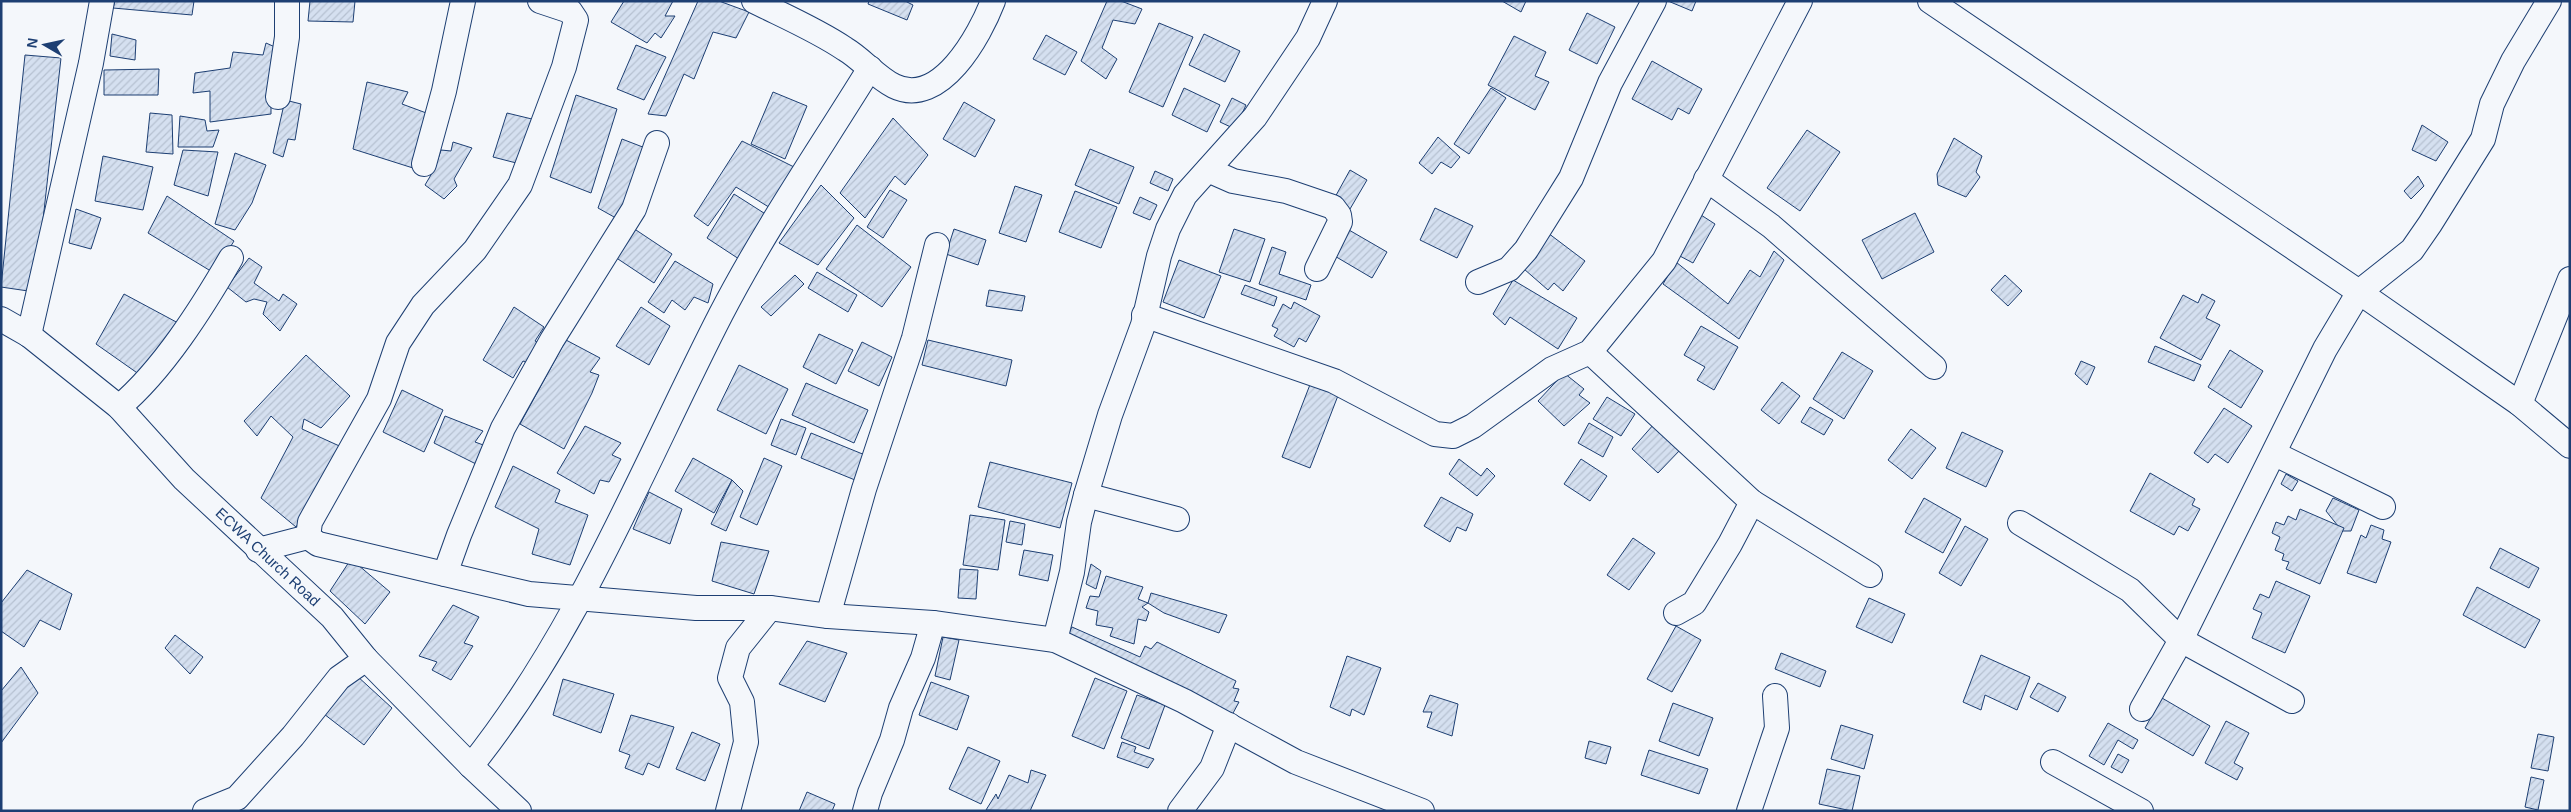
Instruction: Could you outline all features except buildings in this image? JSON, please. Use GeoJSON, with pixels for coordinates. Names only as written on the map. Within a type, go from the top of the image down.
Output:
{"type":"FeatureCollection","features":[{"type":"Feature","properties":{"kind":"street"},"geometry":{"type":"LineString","coordinates":[[29,335],[91,63],[102,1]]}},
{"type":"Feature","properties":{"kind":"street"},"geometry":{"type":"LineString","coordinates":[[278,97],[288,38],[287,1]]}},
{"type":"Feature","properties":{"kind":"street"},"geometry":{"type":"LineString","coordinates":[[424,164],[444,91],[463,1]]}},
{"type":"Feature","properties":{"kind":"street"},"geometry":{"type":"LineString","coordinates":[[308,537],[310,522],[379,399],[398,343],[423,305],[475,250],[520,185],[564,67],[575,30],[576,20],[570,11],[540,1]]}},
{"type":"Feature","properties":{"kind":"street"},"geometry":{"type":"LineString","coordinates":[[754,1],[845,49],[894,87],[916,90],[935,85],[962,57],[987,17],[993,1]]}},
{"type":"Feature","properties":{"kind":"street"},"geometry":{"type":"LineString","coordinates":[[1054,640],[1072,572],[1079,522],[1086,495],[1110,415],[1143,325],[1144,314],[1168,229],[1186,195],[1255,117],[1308,38],[1325,1]]}},
{"type":"Feature","properties":{"kind":"street"},"geometry":{"type":"LineString","coordinates":[[1478,282],[1509,270],[1526,250],[1571,178],[1610,83],[1654,1]]}},
{"type":"Feature","properties":{"kind":"street"},"geometry":{"type":"LineString","coordinates":[[1144,314],[1334,382],[1434,434],[1453,436],[1473,426],[1552,369],[1590,352],[1664,261],[1800,1]]}},
{"type":"Feature","properties":{"kind":"street"},"geometry":{"type":"LineString","coordinates":[[1930,1],[2359,292],[2520,404],[2570,446]]}},
{"type":"Feature","properties":{"kind":"street"},"geometry":{"type":"LineString","coordinates":[[2142,709],[2181,640],[2275,454],[2325,349],[2359,292],[2412,250],[2430,224],[2483,139],[2492,104],[2513,61],[2549,1]]}},
{"type":"Feature","properties":{"kind":"street"},"geometry":{"type":"LineString","coordinates":[[471,766],[528,689],[580,597],[722,312],[766,236],[870,68]]}},
{"type":"Feature","properties":{"kind":"street"},"geometry":{"type":"LineString","coordinates":[[445,574],[459,534],[503,428],[552,340],[634,209],[657,143]]}},
{"type":"Feature","properties":{"kind":"street"},"geometry":{"type":"LineString","coordinates":[[1208,170],[1233,181],[1286,191],[1333,207],[1339,214],[1340,222],[1317,269]]}},
{"type":"Feature","properties":{"kind":"street"},"geometry":{"type":"LineString","coordinates":[[1706,179],[1771,226],[1934,367]]}},
{"type":"Feature","properties":{"kind":"street"},"geometry":{"type":"LineString","coordinates":[[828,616],[864,489],[914,338],[936,245]]}},
{"type":"Feature","properties":{"kind":"street"},"geometry":{"type":"LineString","coordinates":[[119,408],[132,396],[187,328],[231,258]]}},
{"type":"Feature","properties":{"kind":"street"},"geometry":{"type":"LineString","coordinates":[[2520,404],[2570,279]]}},
{"type":"Feature","properties":{"kind":"street","name":"ECWA Church Road"},"geometry":{"type":"LineString","coordinates":[[1,319],[29,335],[119,408],[184,479],[332,617],[366,659],[471,766],[519,811]]}},
{"type":"Feature","properties":{"kind":"street"},"geometry":{"type":"LineString","coordinates":[[1590,352],[1752,502],[1870,575]]}},
{"type":"Feature","properties":{"kind":"street"},"geometry":{"type":"LineString","coordinates":[[2275,454],[2383,507]]}},
{"type":"Feature","properties":{"kind":"street"},"geometry":{"type":"LineString","coordinates":[[1086,495],[1177,519]]}},
{"type":"Feature","properties":{"kind":"street"},"geometry":{"type":"LineString","coordinates":[[1676,614],[1694,603],[1752,502]]}},
{"type":"Feature","properties":{"kind":"street"},"geometry":{"type":"LineString","coordinates":[[2020,523],[2130,590],[2181,640],[2292,701]]}},
{"type":"Feature","properties":{"kind":"street"},"geometry":{"type":"LineString","coordinates":[[258,550],[308,537],[318,544],[529,594],[696,608],[770,608],[828,616],[933,623],[1054,640],[1184,701],[1296,762],[1422,811]]}},
{"type":"Feature","properties":{"kind":"street"},"geometry":{"type":"LineString","coordinates":[[728,811],[746,742],[742,702],[730,678],[738,648],[770,608]]}},
{"type":"Feature","properties":{"kind":"street"},"geometry":{"type":"LineString","coordinates":[[865,811],[870,793],[892,740],[901,708],[923,658],[933,623]]}},
{"type":"Feature","properties":{"kind":"street"},"geometry":{"type":"LineString","coordinates":[[205,811],[237,798],[293,736],[339,678],[366,659]]}},
{"type":"Feature","properties":{"kind":"street"},"geometry":{"type":"LineString","coordinates":[[1749,811],[1777,728],[1775,696]]}},
{"type":"Feature","properties":{"kind":"street"},"geometry":{"type":"LineString","coordinates":[[1180,811],[1212,768],[1229,725]]}},
{"type":"Feature","properties":{"kind":"street"},"geometry":{"type":"LineString","coordinates":[[2053,762],[2141,811]]}}]}
